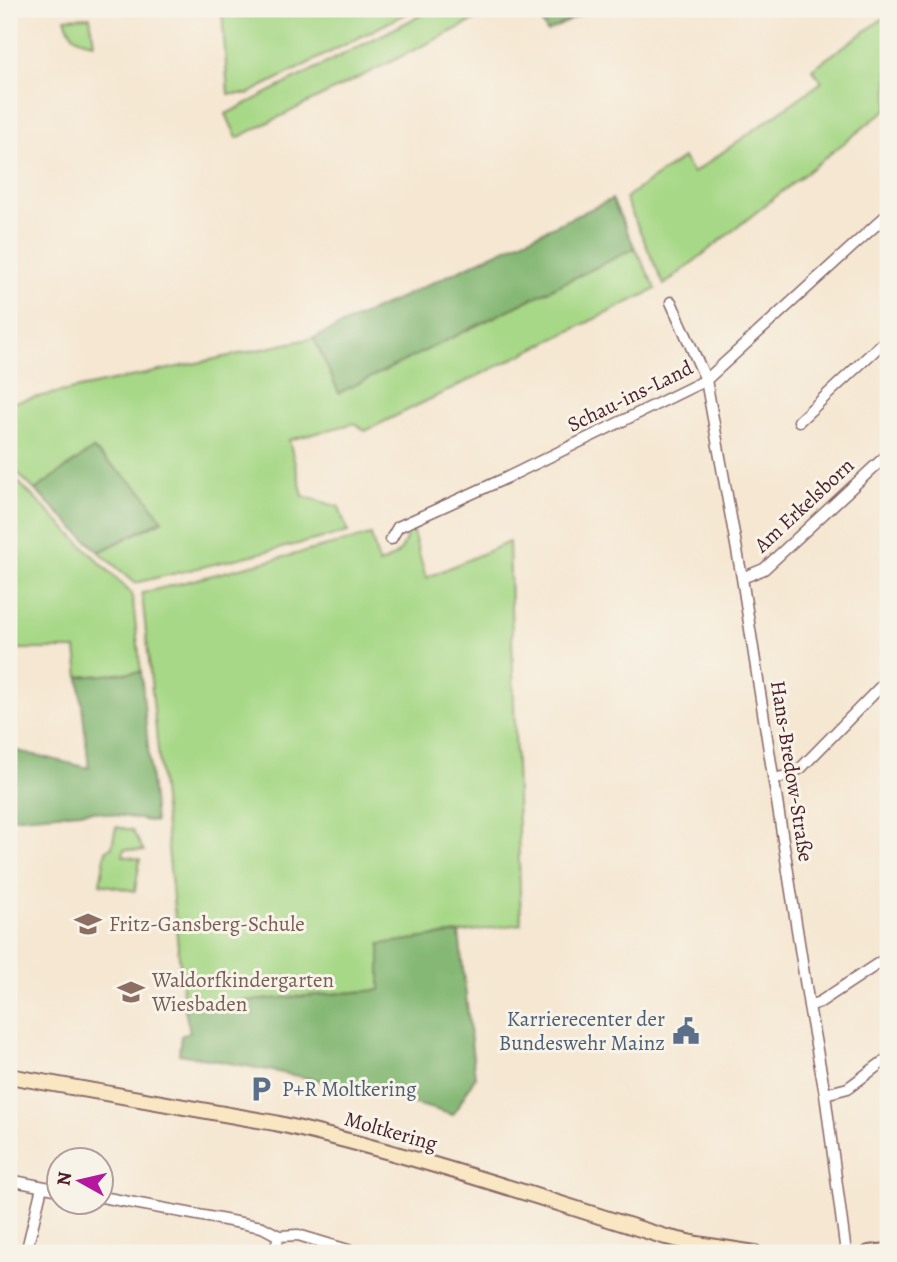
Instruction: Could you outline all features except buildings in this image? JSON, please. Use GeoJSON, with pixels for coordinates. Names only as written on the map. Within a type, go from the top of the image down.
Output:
{"type":"FeatureCollection","features":[{"type":"Feature","properties":{"kind":"street","name":"Schau-ins-Land"},"geometry":{"type":"LineString","coordinates":[[391,539],[398,527],[706,380],[888,214]]}},
{"type":"Feature","properties":{"kind":"street","name":"Hans-Bredow-Straße"},"geometry":{"type":"LineString","coordinates":[[671,302],[706,380],[742,578],[825,1094],[846,1253]]}},
{"type":"Feature","properties":{"kind":"street"},"geometry":{"type":"LineString","coordinates":[[799,421],[888,338]]}},
{"type":"Feature","properties":{"kind":"street","name":"Am Erkelsborn"},"geometry":{"type":"LineString","coordinates":[[742,578],[764,569],[888,454]]}},
{"type":"Feature","properties":{"kind":"street"},"geometry":{"type":"LineString","coordinates":[[774,779],[801,768],[888,679]]}},
{"type":"Feature","properties":{"kind":"street"},"geometry":{"type":"LineString","coordinates":[[809,1006],[820,1002],[888,957]]}},
{"type":"Feature","properties":{"kind":"street"},"geometry":{"type":"LineString","coordinates":[[825,1094],[848,1088],[888,1058]]}},
{"type":"Feature","properties":{"kind":"street","name":"Moltkering"},"geometry":{"type":"LineString","coordinates":[[9,1076],[275,1123],[342,1138],[666,1237],[755,1253]]}},
{"type":"Feature","properties":{"kind":"street"},"geometry":{"type":"LineString","coordinates":[[9,1180],[46,1188]]}},
{"type":"Feature","properties":{"kind":"street"},"geometry":{"type":"LineString","coordinates":[[26,1253],[42,1187]]}},
{"type":"Feature","properties":{"kind":"street"},"geometry":{"type":"LineString","coordinates":[[116,1201],[262,1227],[279,1236],[298,1236],[358,1253]]}},
{"type":"Feature","properties":{"kind":"street"},"geometry":{"type":"LineString","coordinates":[[274,1253],[279,1236]]}},
{"type":"Feature","properties":{"kind":"street"},"geometry":{"type":"LineString","coordinates":[[869,1253],[888,1251]]}},
{"type":"Feature","properties":{"kind":"green space"},"geometry":{"type":"Polygon","coordinates":[[[222,9],[415,9],[248,94],[228,94],[222,9]]]}},
{"type":"Feature","properties":{"kind":"green space"},"geometry":{"type":"Polygon","coordinates":[[[433,9],[497,9],[237,138],[226,114],[433,9]]]}},
{"type":"Feature","properties":{"kind":"green space"},"geometry":{"type":"Polygon","coordinates":[[[536,9],[592,9],[547,32],[536,9]]]}},
{"type":"Feature","properties":{"kind":"green space"},"geometry":{"type":"Polygon","coordinates":[[[888,15],[888,108],[664,285],[625,198],[683,158],[693,173],[822,82],[812,69],[888,15]]]}},
{"type":"Feature","properties":{"kind":"green space"},"geometry":{"type":"Polygon","coordinates":[[[90,17],[94,43],[75,36],[69,30],[65,18],[90,17]]]}},
{"type":"Feature","properties":{"kind":"green space"},"geometry":{"type":"Polygon","coordinates":[[[612,199],[635,248],[339,393],[314,338],[612,199]]]}},
{"type":"Feature","properties":{"kind":"green space"},"geometry":{"type":"Polygon","coordinates":[[[635,248],[656,289],[365,431],[355,423],[289,440],[303,496],[339,507],[348,532],[135,583],[99,552],[162,521],[93,449],[35,490],[9,465],[9,403],[314,338],[339,393],[635,248]]]}},
{"type":"Feature","properties":{"kind":"green space"},"geometry":{"type":"Polygon","coordinates":[[[93,449],[143,492],[162,520],[99,552],[35,490],[93,449]]]}},
{"type":"Feature","properties":{"kind":"green space"},"geometry":{"type":"Polygon","coordinates":[[[9,473],[132,594],[141,672],[79,677],[76,649],[9,649],[9,473]]]}},
{"type":"Feature","properties":{"kind":"green space"},"geometry":{"type":"Polygon","coordinates":[[[410,522],[426,578],[509,542],[521,924],[381,944],[381,990],[184,1006],[142,593],[371,535],[379,564],[402,549],[410,522]]]}},
{"type":"Feature","properties":{"kind":"green space"},"geometry":{"type":"Polygon","coordinates":[[[141,672],[155,822],[93,811],[9,818],[9,749],[89,768],[79,677],[141,672]]]}},
{"type":"Feature","properties":{"kind":"green space"},"geometry":{"type":"Polygon","coordinates":[[[116,827],[132,830],[144,851],[124,849],[123,856],[140,859],[135,891],[100,884],[106,851],[112,846],[116,827]]]}},
{"type":"Feature","properties":{"kind":"green space"},"geometry":{"type":"Polygon","coordinates":[[[459,933],[475,1077],[453,1115],[351,1088],[179,1054],[181,1036],[190,1032],[184,1006],[380,990],[380,944],[459,933]]]}},
{"type":"Feature","properties":{"kind":"place","name":"Fritz-Gansberg-Schule"},"geometry":{"type":"Point","coordinates":[88,924]}},
{"type":"Feature","properties":{"kind":"place","name":"Waldorfkindergarten Wiesbaden"},"geometry":{"type":"Point","coordinates":[131,992]}},
{"type":"Feature","properties":{"kind":"place","name":"Karrierecenter der Bundeswehr Mainz"},"geometry":{"type":"Point","coordinates":[686,1031]}},
{"type":"Feature","properties":{"kind":"place","name":"P+R Moltkering"},"geometry":{"type":"Point","coordinates":[261,1089]}}]}
